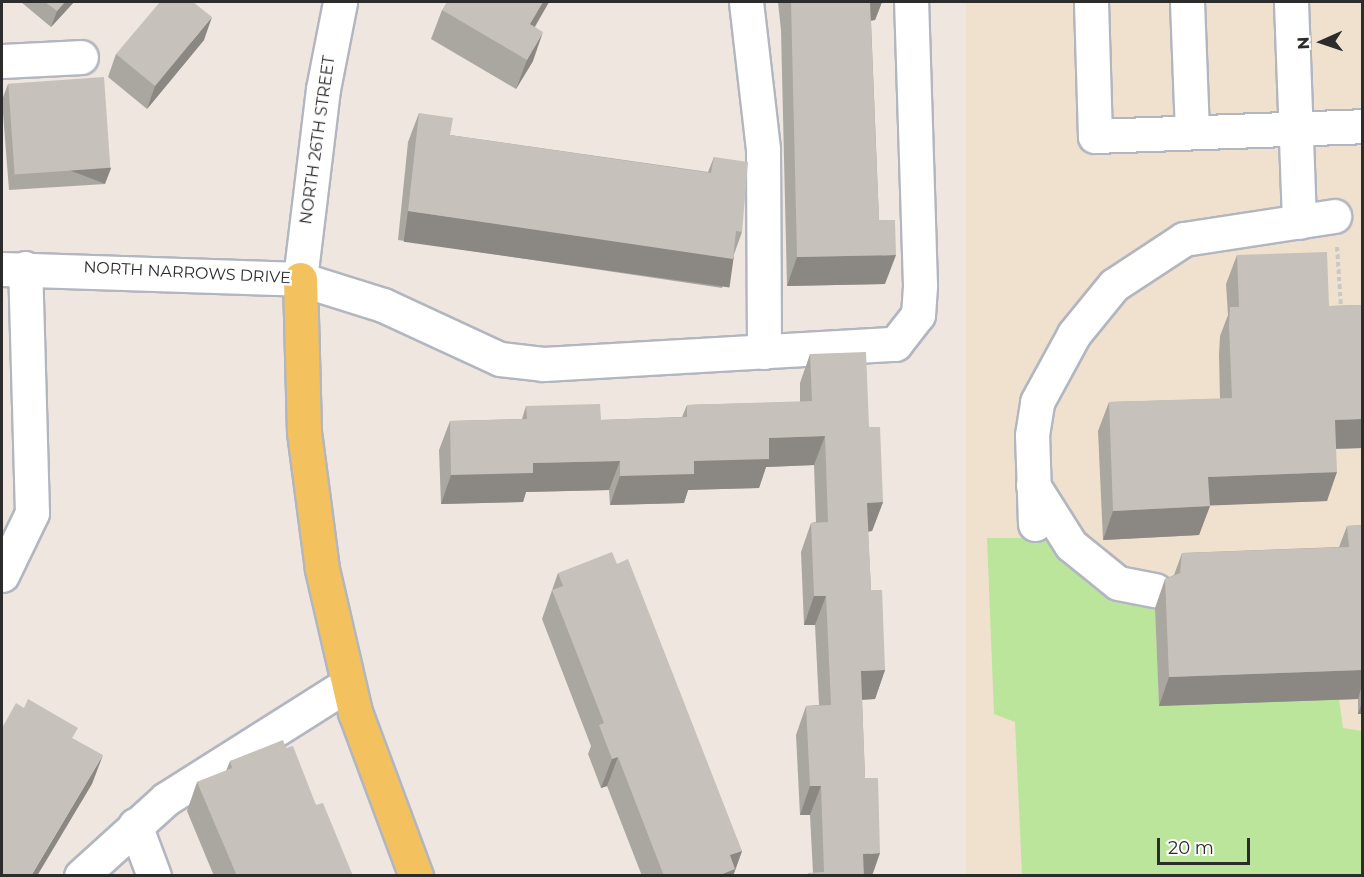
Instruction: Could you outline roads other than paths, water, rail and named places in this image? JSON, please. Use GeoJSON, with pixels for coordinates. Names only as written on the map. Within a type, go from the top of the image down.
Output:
{"type":"FeatureCollection","features":[{"type":"Feature","properties":{"kind":"main road","name":"NORTH NARROWS DRIVE"},"geometry":{"type":"LineString","coordinates":[[300,279],[304,432],[322,569],[348,684],[416,876]]}},
{"type":"Feature","properties":{"kind":"street","name":"NORTH 26TH STREET"},"geometry":{"type":"LineString","coordinates":[[300,279],[323,88],[340,2]]}},
{"type":"Feature","properties":{"kind":"street"},"geometry":{"type":"LineString","coordinates":[[746,2],[763,150],[764,352]]}},
{"type":"Feature","properties":{"kind":"street"},"geometry":{"type":"LineString","coordinates":[[300,279],[383,305],[500,359],[543,364],[895,344],[918,315],[920,285],[911,2]]}},
{"type":"Feature","properties":{"kind":"street"},"geometry":{"type":"LineString","coordinates":[[1090,2],[1095,136],[1362,126]]}},
{"type":"Feature","properties":{"kind":"street"},"geometry":{"type":"LineString","coordinates":[[1187,2],[1192,132]]}},
{"type":"Feature","properties":{"kind":"street"},"geometry":{"type":"LineString","coordinates":[[1291,2],[1299,222]]}},
{"type":"Feature","properties":{"kind":"street"},"geometry":{"type":"LineString","coordinates":[[2,61],[81,57]]}},
{"type":"Feature","properties":{"kind":"street"},"geometry":{"type":"LineString","coordinates":[[1035,524],[1037,402],[1068,343],[1114,285],[1184,239],[1334,216]]}},
{"type":"Feature","properties":{"kind":"street","name":"NORTH NARROWS DRIVE"},"geometry":{"type":"LineString","coordinates":[[13,269],[300,279]]}},
{"type":"Feature","properties":{"kind":"street"},"geometry":{"type":"LineString","coordinates":[[2,575],[32,513],[13,269]]}},
{"type":"Feature","properties":{"kind":"street"},"geometry":{"type":"LineString","coordinates":[[1034,484],[1071,545],[1118,583],[1155,590]]}},
{"type":"Feature","properties":{"kind":"street"},"geometry":{"type":"LineString","coordinates":[[81,876],[166,799],[348,684]]}},
{"type":"Feature","properties":{"kind":"street"},"geometry":{"type":"LineString","coordinates":[[135,825],[154,876]]}}]}
